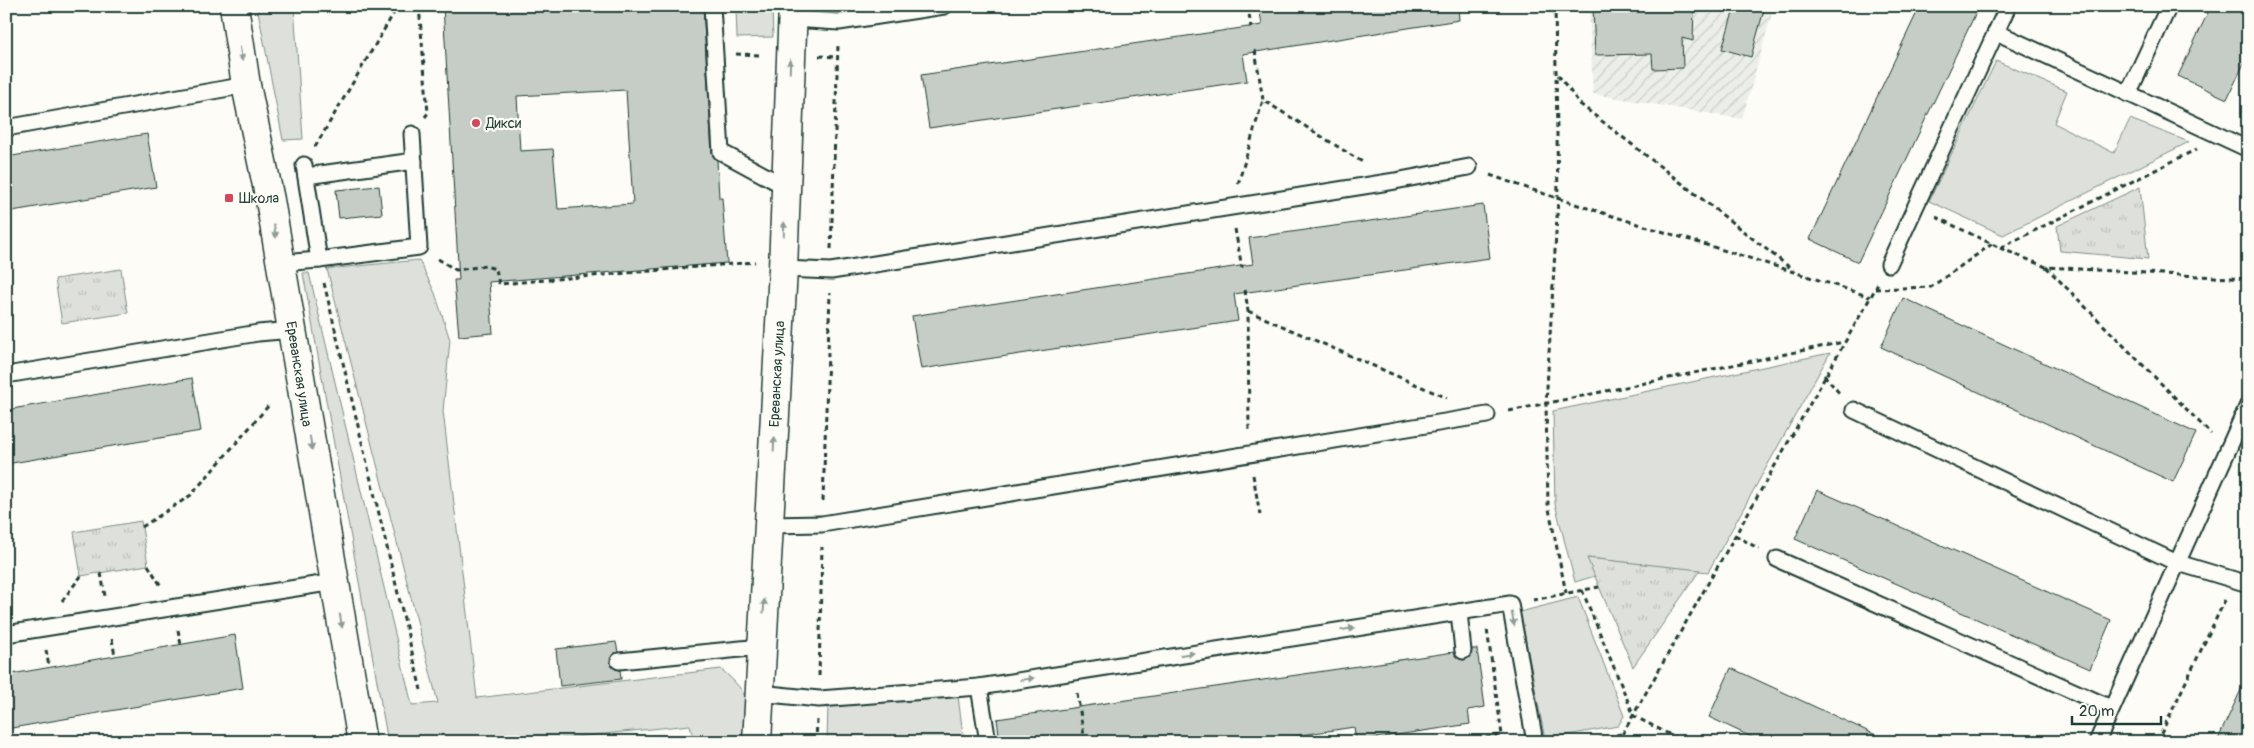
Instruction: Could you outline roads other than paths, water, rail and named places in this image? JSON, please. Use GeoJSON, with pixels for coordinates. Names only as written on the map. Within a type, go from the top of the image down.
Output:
{"type":"FeatureCollection","features":[{"type":"Feature","properties":{"kind":"street","name":"Ереванская улица"},"geometry":{"type":"LineString","coordinates":[[234,6],[246,85],[281,263],[362,742]]}},
{"type":"Feature","properties":{"kind":"street","name":"Ереванская улица"},"geometry":{"type":"LineString","coordinates":[[757,742],[783,264],[793,12]]}},
{"type":"Feature","properties":{"kind":"lane"},"geometry":{"type":"LineString","coordinates":[[712,6],[721,152],[786,187]]}},
{"type":"Feature","properties":{"kind":"lane"},"geometry":{"type":"LineString","coordinates":[[793,12],[839,22],[944,6]]}},
{"type":"Feature","properties":{"kind":"lane"},"geometry":{"type":"LineString","coordinates":[[1889,264],[2008,6]]}},
{"type":"Feature","properties":{"kind":"lane"},"geometry":{"type":"LineString","coordinates":[[2128,94],[2168,6]]}},
{"type":"Feature","properties":{"kind":"lane"},"geometry":{"type":"LineString","coordinates":[[1996,32],[2248,149]]}},
{"type":"Feature","properties":{"kind":"lane"},"geometry":{"type":"LineString","coordinates":[[6,128],[246,85]]}},
{"type":"Feature","properties":{"kind":"lane"},"geometry":{"type":"LineString","coordinates":[[281,263],[419,247],[412,134]]}},
{"type":"Feature","properties":{"kind":"lane"},"geometry":{"type":"LineString","coordinates":[[319,260],[305,170],[414,161]]}},
{"type":"Feature","properties":{"kind":"lane"},"geometry":{"type":"LineString","coordinates":[[783,264],[831,271],[1395,182],[1469,167]]}},
{"type":"Feature","properties":{"kind":"lane"},"geometry":{"type":"LineString","coordinates":[[6,376],[258,333],[292,330]]}},
{"type":"Feature","properties":{"kind":"lane"},"geometry":{"type":"LineString","coordinates":[[2096,742],[2175,562],[2248,405]]}},
{"type":"Feature","properties":{"kind":"lane"},"geometry":{"type":"LineString","coordinates":[[1854,410],[2175,562],[2241,582]]}},
{"type":"Feature","properties":{"kind":"lane"},"geometry":{"type":"LineString","coordinates":[[770,525],[822,524],[1487,415]]}},
{"type":"Feature","properties":{"kind":"lane"},"geometry":{"type":"LineString","coordinates":[[1777,559],[2112,708]]}},
{"type":"Feature","properties":{"kind":"lane"},"geometry":{"type":"LineString","coordinates":[[6,634],[334,582]]}},
{"type":"Feature","properties":{"kind":"lane"},"geometry":{"type":"LineString","coordinates":[[759,693],[819,699],[978,687],[1510,604],[1535,742]]}},
{"type":"Feature","properties":{"kind":"lane"},"geometry":{"type":"LineString","coordinates":[[1459,612],[1463,651]]}},
{"type":"Feature","properties":{"kind":"lane"},"geometry":{"type":"LineString","coordinates":[[619,661],[761,647]]}},
{"type":"Feature","properties":{"kind":"lane"},"geometry":{"type":"LineString","coordinates":[[978,687],[988,742]]}},
{"type":"Feature","properties":{"kind":"place","name":"Дикси"},"geometry":{"type":"Point","coordinates":[476,123]}},
{"type":"Feature","properties":{"kind":"place","name":"Школа"},"geometry":{"type":"Point","coordinates":[229,198]}}]}
